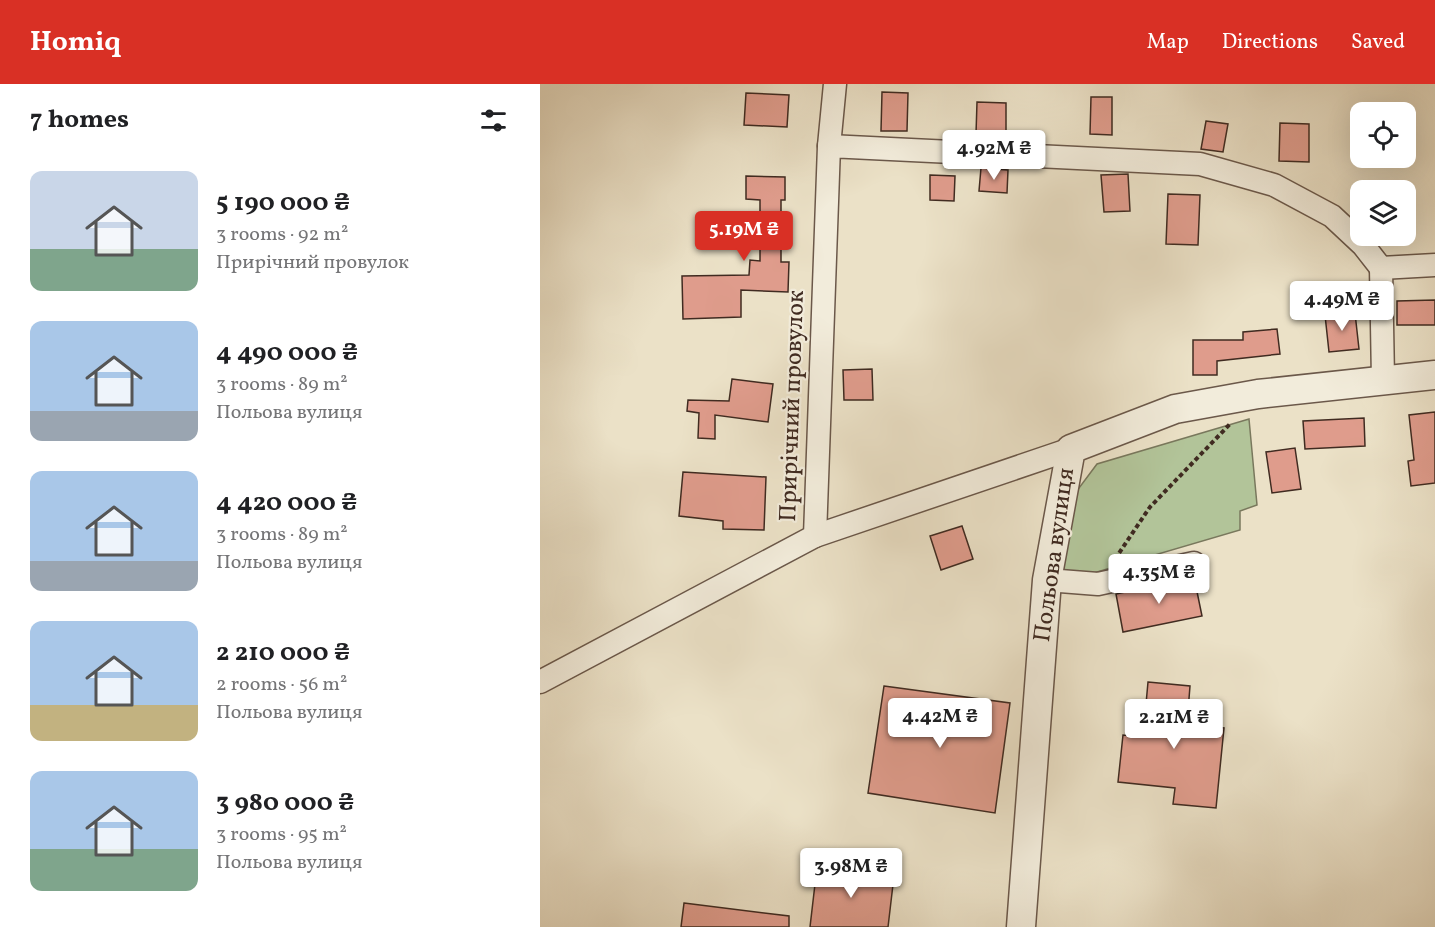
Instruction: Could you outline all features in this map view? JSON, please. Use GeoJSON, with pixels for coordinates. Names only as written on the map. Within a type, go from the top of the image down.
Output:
{"type":"FeatureCollection","features":[{"type":"Feature","properties":{"kind":"street","name":"Прирічний провулок"},"geometry":{"type":"LineString","coordinates":[[540,682],[815,536],[829,146],[835,84]]}},
{"type":"Feature","properties":{"kind":"street"},"geometry":{"type":"LineString","coordinates":[[829,146],[1200,164],[1274,185],[1332,216],[1363,245],[1381,268],[1383,380]]}},
{"type":"Feature","properties":{"kind":"street"},"geometry":{"type":"LineString","coordinates":[[1381,268],[1435,265]]}},
{"type":"Feature","properties":{"kind":"street","name":"Польова вулиця"},"geometry":{"type":"LineString","coordinates":[[1021,927],[1047,580],[1071,449],[1175,409],[1258,394],[1435,375]]}},
{"type":"Feature","properties":{"kind":"street"},"geometry":{"type":"LineString","coordinates":[[815,536],[1071,449]]}},
{"type":"Feature","properties":{"kind":"street"},"geometry":{"type":"LineString","coordinates":[[1047,580],[1098,584],[1194,563]]}},
{"type":"Feature","properties":{"kind":"path"},"geometry":{"type":"LineString","coordinates":[[1098,584],[1150,507],[1258,394]]}},
{"type":"Feature","properties":{"kind":"green space"},"geometry":{"type":"Polygon","coordinates":[[[1249,419],[1257,505],[1240,511],[1240,530],[1080,577],[1061,568],[1076,492],[1097,464],[1249,419]]]}},
{"type":"Feature","properties":{"kind":"building"},"geometry":{"type":"Polygon","coordinates":[[[882,92],[908,93],[907,131],[881,131],[882,92]]]}},
{"type":"Feature","properties":{"kind":"building"},"geometry":{"type":"Polygon","coordinates":[[[746,93],[789,95],[787,127],[744,125],[746,93]]]}},
{"type":"Feature","properties":{"kind":"building"},"geometry":{"type":"Polygon","coordinates":[[[1091,97],[1112,97],[1112,135],[1090,134],[1091,97]]]}},
{"type":"Feature","properties":{"kind":"building"},"geometry":{"type":"Polygon","coordinates":[[[977,102],[1006,103],[1006,135],[976,134],[977,102]]]}},
{"type":"Feature","properties":{"kind":"building"},"geometry":{"type":"Polygon","coordinates":[[[1206,121],[1228,124],[1223,152],[1201,149],[1206,121]]]}},
{"type":"Feature","properties":{"kind":"building"},"geometry":{"type":"Polygon","coordinates":[[[1280,123],[1309,124],[1309,162],[1279,161],[1280,123]]]}},
{"type":"Feature","properties":{"kind":"building"},"geometry":{"type":"Polygon","coordinates":[[[981,168],[1008,170],[1007,193],[979,191],[981,168]]]}},
{"type":"Feature","properties":{"kind":"building"},"geometry":{"type":"Polygon","coordinates":[[[1128,174],[1130,211],[1104,212],[1101,175],[1128,174]]]}},
{"type":"Feature","properties":{"kind":"building"},"geometry":{"type":"Polygon","coordinates":[[[930,175],[955,176],[954,201],[930,200],[930,175]]]}},
{"type":"Feature","properties":{"kind":"building"},"geometry":{"type":"Polygon","coordinates":[[[746,176],[785,177],[785,200],[781,200],[781,262],[789,262],[788,292],[741,290],[741,317],[683,319],[682,276],[749,275],[750,260],[760,261],[760,200],[746,199],[746,176]]]}},
{"type":"Feature","properties":{"kind":"building"},"geometry":{"type":"Polygon","coordinates":[[[1168,194],[1200,195],[1198,245],[1166,244],[1168,194]]]}},
{"type":"Feature","properties":{"kind":"building"},"geometry":{"type":"Polygon","coordinates":[[[1435,300],[1435,325],[1397,325],[1397,301],[1435,300]]]}},
{"type":"Feature","properties":{"kind":"building"},"geometry":{"type":"Polygon","coordinates":[[[1355,313],[1359,349],[1329,352],[1325,315],[1355,313]]]}},
{"type":"Feature","properties":{"kind":"building"},"geometry":{"type":"Polygon","coordinates":[[[1277,329],[1280,354],[1217,361],[1217,375],[1193,375],[1193,340],[1243,340],[1243,332],[1277,329]]]}},
{"type":"Feature","properties":{"kind":"building"},"geometry":{"type":"Polygon","coordinates":[[[872,369],[873,400],[844,400],[843,370],[872,369]]]}},
{"type":"Feature","properties":{"kind":"building"},"geometry":{"type":"Polygon","coordinates":[[[732,379],[773,384],[768,422],[715,415],[715,439],[698,438],[699,413],[687,411],[688,400],[729,401],[732,379]]]}},
{"type":"Feature","properties":{"kind":"building"},"geometry":{"type":"Polygon","coordinates":[[[1435,412],[1435,483],[1411,486],[1408,461],[1414,460],[1409,415],[1435,412]]]}},
{"type":"Feature","properties":{"kind":"building"},"geometry":{"type":"Polygon","coordinates":[[[1364,418],[1365,446],[1305,449],[1303,421],[1364,418]]]}},
{"type":"Feature","properties":{"kind":"building"},"geometry":{"type":"Polygon","coordinates":[[[1295,448],[1301,489],[1272,493],[1266,452],[1295,448]]]}},
{"type":"Feature","properties":{"kind":"building"},"geometry":{"type":"Polygon","coordinates":[[[683,472],[766,477],[764,530],[723,529],[723,521],[679,516],[683,472]]]}},
{"type":"Feature","properties":{"kind":"building"},"geometry":{"type":"Polygon","coordinates":[[[962,526],[973,559],[941,570],[930,536],[962,526]]]}},
{"type":"Feature","properties":{"kind":"building"},"geometry":{"type":"Polygon","coordinates":[[[1194,577],[1202,616],[1123,632],[1116,594],[1194,577]]]}},
{"type":"Feature","properties":{"kind":"building"},"geometry":{"type":"Polygon","coordinates":[[[1148,682],[1190,686],[1187,724],[1224,728],[1216,808],[1173,804],[1175,788],[1118,782],[1123,735],[1143,737],[1148,682]]]}},
{"type":"Feature","properties":{"kind":"building"},"geometry":{"type":"Polygon","coordinates":[[[884,686],[1010,703],[995,813],[868,793],[884,686]]]}},
{"type":"Feature","properties":{"kind":"building"},"geometry":{"type":"Polygon","coordinates":[[[817,867],[894,876],[888,927],[810,927],[817,867]]]}},
{"type":"Feature","properties":{"kind":"building"},"geometry":{"type":"Polygon","coordinates":[[[684,903],[789,916],[789,927],[681,927],[684,903]]]}}]}
